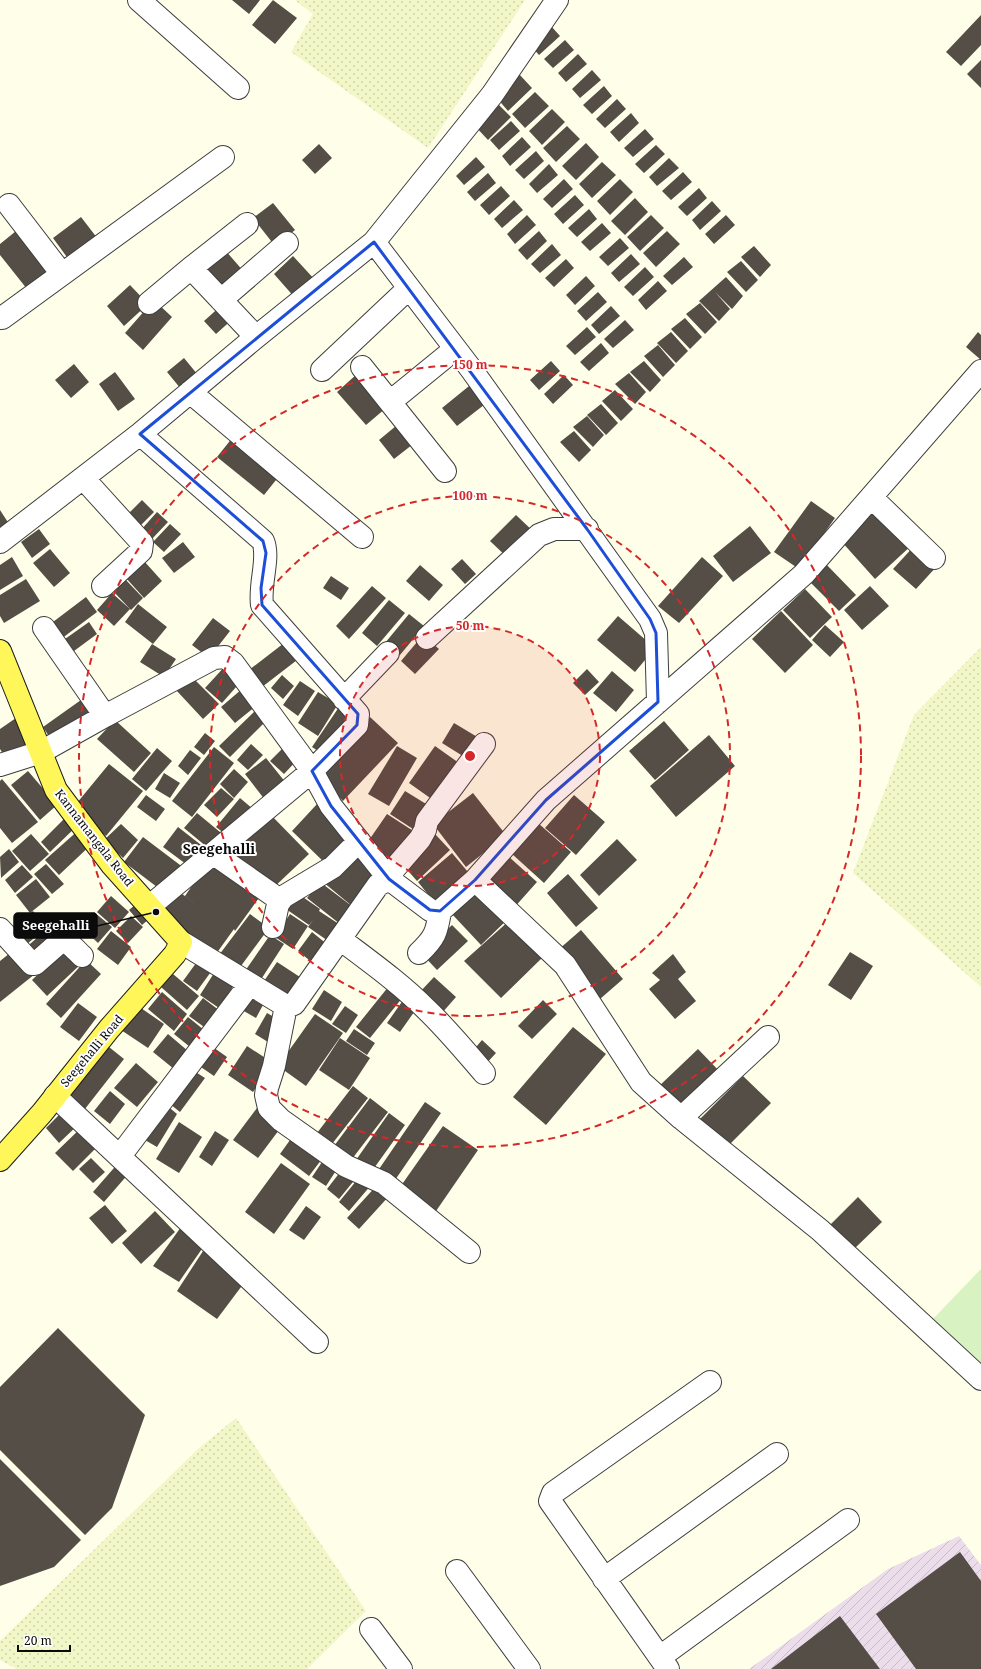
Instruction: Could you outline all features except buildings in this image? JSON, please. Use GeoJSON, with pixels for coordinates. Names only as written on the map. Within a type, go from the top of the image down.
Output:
{"type":"FeatureCollection","features":[{"type":"Feature","properties":{"kind":"main road","name":"Kannamangala Road"},"geometry":{"type":"LineString","coordinates":[[0,651],[56,790],[112,865],[182,942]]}},
{"type":"Feature","properties":{"kind":"main road","name":"Seegehalli Road"},"geometry":{"type":"LineString","coordinates":[[0,1160],[55,1096],[109,1029],[175,954],[182,942]]}},
{"type":"Feature","properties":{"kind":"street"},"geometry":{"type":"LineString","coordinates":[[139,0],[238,88]]}},
{"type":"Feature","properties":{"kind":"street"},"geometry":{"type":"LineString","coordinates":[[0,542],[140,434],[256,337],[374,242],[492,95],[557,0]]}},
{"type":"Feature","properties":{"kind":"street"},"geometry":{"type":"LineString","coordinates":[[0,318],[223,157]]}},
{"type":"Feature","properties":{"kind":"street"},"geometry":{"type":"LineString","coordinates":[[10,206],[62,274]]}},
{"type":"Feature","properties":{"kind":"street"},"geometry":{"type":"LineString","coordinates":[[149,303],[247,224]]}},
{"type":"Feature","properties":{"kind":"street"},"geometry":{"type":"LineString","coordinates":[[374,242],[455,349],[587,529],[650,619],[656,633],[658,702]]}},
{"type":"Feature","properties":{"kind":"street"},"geometry":{"type":"LineString","coordinates":[[221,300],[287,243]]}},
{"type":"Feature","properties":{"kind":"street"},"geometry":{"type":"LineString","coordinates":[[191,268],[256,337]]}},
{"type":"Feature","properties":{"kind":"street"},"geometry":{"type":"LineString","coordinates":[[322,370],[409,288]]}},
{"type":"Feature","properties":{"kind":"street"},"geometry":{"type":"LineString","coordinates":[[390,402],[455,349]]}},
{"type":"Feature","properties":{"kind":"street"},"geometry":{"type":"LineString","coordinates":[[362,366],[445,471]]}},
{"type":"Feature","properties":{"kind":"street"},"geometry":{"type":"LineString","coordinates":[[0,765],[40,752],[214,658],[225,657],[233,663],[312,771],[331,806],[388,878],[430,910],[434,912],[440,911],[475,880],[546,800],[804,574],[981,371]]}},
{"type":"Feature","properties":{"kind":"street"},"geometry":{"type":"LineString","coordinates":[[190,392],[362,537]]}},
{"type":"Feature","properties":{"kind":"street"},"geometry":{"type":"LineString","coordinates":[[140,434],[263,541],[266,553],[261,588],[262,605],[358,714],[357,725],[312,771],[150,906]]}},
{"type":"Feature","properties":{"kind":"street"},"geometry":{"type":"LineString","coordinates":[[83,478],[142,543],[141,551],[103,586]]}},
{"type":"Feature","properties":{"kind":"street"},"geometry":{"type":"LineString","coordinates":[[871,497],[934,558]]}},
{"type":"Feature","properties":{"kind":"street"},"geometry":{"type":"LineString","coordinates":[[427,638],[539,535],[554,529],[587,529]]}},
{"type":"Feature","properties":{"kind":"street"},"geometry":{"type":"LineString","coordinates":[[44,628],[105,716]]}},
{"type":"Feature","properties":{"kind":"street"},"geometry":{"type":"LineString","coordinates":[[344,699],[388,653]]}},
{"type":"Feature","properties":{"kind":"street"},"geometry":{"type":"LineString","coordinates":[[469,1252],[384,1183],[346,1166],[281,1120],[269,1108],[266,1096],[274,1066],[286,1006],[294,1004],[378,885],[388,878],[420,839],[425,830],[427,821],[484,744]]}},
{"type":"Feature","properties":{"kind":"street"},"geometry":{"type":"LineString","coordinates":[[273,927],[280,900],[290,891],[333,867],[359,841]]}},
{"type":"Feature","properties":{"kind":"street"},"geometry":{"type":"LineString","coordinates":[[214,854],[280,900]]}},
{"type":"Feature","properties":{"kind":"street"},"geometry":{"type":"LineString","coordinates":[[475,880],[565,965],[641,1082],[681,1118],[820,1230],[981,1379]]}},
{"type":"Feature","properties":{"kind":"street"},"geometry":{"type":"LineString","coordinates":[[419,953],[436,935],[440,911]]}},
{"type":"Feature","properties":{"kind":"street"},"geometry":{"type":"LineString","coordinates":[[0,929],[32,964],[35,964],[63,941],[67,942],[82,956]]}},
{"type":"Feature","properties":{"kind":"street"},"geometry":{"type":"LineString","coordinates":[[340,938],[392,978],[426,1008],[457,1040],[484,1073]]}},
{"type":"Feature","properties":{"kind":"street","name":"Kannamangala Road"},"geometry":{"type":"LineString","coordinates":[[182,942],[286,1006]]}},
{"type":"Feature","properties":{"kind":"street"},"geometry":{"type":"LineString","coordinates":[[120,1156],[250,984]]}},
{"type":"Feature","properties":{"kind":"street"},"geometry":{"type":"LineString","coordinates":[[681,1118],[768,1037]]}},
{"type":"Feature","properties":{"kind":"street"},"geometry":{"type":"LineString","coordinates":[[55,1096],[317,1342]]}},
{"type":"Feature","properties":{"kind":"street"},"geometry":{"type":"LineString","coordinates":[[710,1382],[553,1493],[550,1497],[550,1501],[664,1663],[848,1520]]}},
{"type":"Feature","properties":{"kind":"street"},"geometry":{"type":"LineString","coordinates":[[604,1579],[777,1454]]}},
{"type":"Feature","properties":{"kind":"street"},"geometry":{"type":"LineString","coordinates":[[458,1571],[529,1669]]}},
{"type":"Feature","properties":{"kind":"street"},"geometry":{"type":"LineString","coordinates":[[371,1629],[401,1669]]}},
{"type":"Feature","properties":{"kind":"highlighted area"},"geometry":{"type":"Polygon","coordinates":[[[374,242],[587,529],[650,619],[656,633],[658,702],[546,800],[475,880],[440,911],[430,910],[389,879],[331,806],[312,771],[357,725],[358,714],[262,605],[261,588],[266,553],[263,541],[140,434],[374,242]]]}},
{"type":"Feature","properties":{"kind":"shaded area"},"geometry":{"type":"Polygon","coordinates":[[[959,1536],[981,1565],[981,1669],[749,1669],[888,1569],[959,1536]]]}},
{"type":"Feature","properties":{"kind":"green space"},"geometry":{"type":"Polygon","coordinates":[[[295,0],[525,0],[428,148],[291,52],[313,14],[295,0]]]}},
{"type":"Feature","properties":{"kind":"green space"},"geometry":{"type":"Polygon","coordinates":[[[981,647],[981,987],[853,873],[914,715],[981,647]]]}},
{"type":"Feature","properties":{"kind":"green space"},"geometry":{"type":"Polygon","coordinates":[[[981,1269],[981,1366],[932,1320],[981,1269]]]}},
{"type":"Feature","properties":{"kind":"green space"},"geometry":{"type":"Polygon","coordinates":[[[236,1418],[366,1611],[307,1669],[17,1669],[0,1660],[0,1641],[198,1449],[236,1418]]]}},
{"type":"Feature","properties":{"kind":"place","name":"Seegehalli"},"geometry":{"type":"Point","coordinates":[156,912]}},
{"type":"Feature","properties":{"kind":"district","name":"Seegehalli"},"geometry":{"type":"Point","coordinates":[219,849]}}]}
